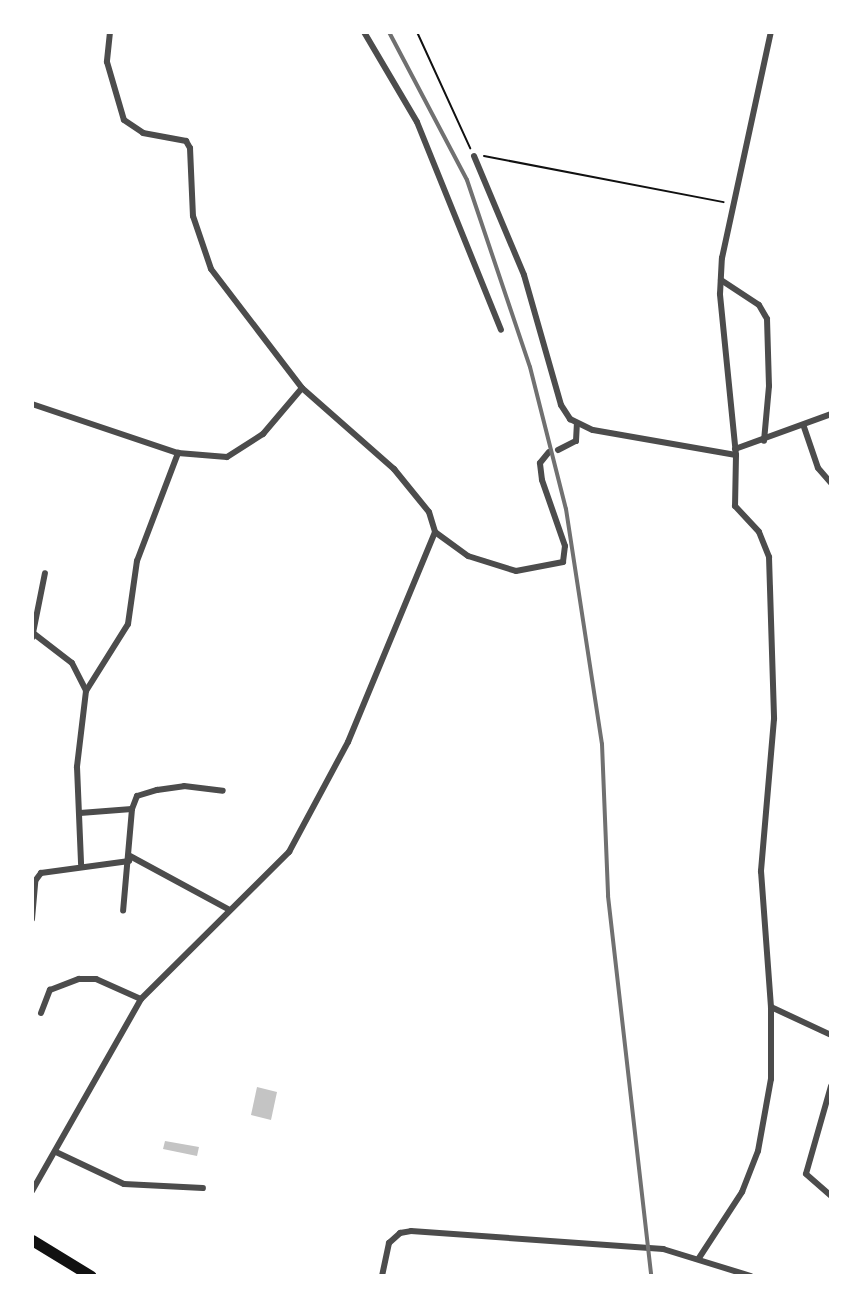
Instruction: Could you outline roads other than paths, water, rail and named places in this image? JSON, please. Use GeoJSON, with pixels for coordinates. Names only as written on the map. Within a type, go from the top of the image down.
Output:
{"type":"FeatureCollection","features":[{"type":"Feature","properties":{"kind":"highway"},"geometry":{"type":"LineString","coordinates":[[32,1240],[91,1276]]}},
{"type":"Feature","properties":{"kind":"street"},"geometry":{"type":"LineString","coordinates":[[110,32],[107,62],[120,113],[132,128],[186,141],[193,216],[211,269],[302,388],[394,469],[429,512],[435,532],[468,556],[516,571],[563,562],[561,531],[542,480],[540,463],[549,452]]}},
{"type":"Feature","properties":{"kind":"street"},"geometry":{"type":"LineString","coordinates":[[364,32],[417,122],[501,330]]}},
{"type":"Feature","properties":{"kind":"street"},"geometry":{"type":"LineString","coordinates":[[699,1258],[742,1192],[758,1151],[771,1079],[771,1007],[761,871],[774,719],[769,557],[759,532],[735,506],[736,452],[721,280],[771,32]]}},
{"type":"Feature","properties":{"kind":"street"},"geometry":{"type":"LineString","coordinates":[[474,156],[524,275],[561,405],[577,424],[736,452],[831,414]]}},
{"type":"Feature","properties":{"kind":"street"},"geometry":{"type":"LineString","coordinates":[[721,280],[759,305],[767,319],[769,386],[764,441]]}},
{"type":"Feature","properties":{"kind":"street"},"geometry":{"type":"LineString","coordinates":[[32,404],[178,453],[227,457],[240,452],[280,418],[302,388]]}},
{"type":"Feature","properties":{"kind":"street"},"geometry":{"type":"LineString","coordinates":[[558,450],[576,441],[577,424]]}},
{"type":"Feature","properties":{"kind":"street"},"geometry":{"type":"LineString","coordinates":[[804,427],[818,468],[831,483]]}},
{"type":"Feature","properties":{"kind":"street"},"geometry":{"type":"LineString","coordinates":[[81,864],[77,767],[86,691],[128,624],[137,561],[178,453]]}},
{"type":"Feature","properties":{"kind":"street"},"geometry":{"type":"LineString","coordinates":[[32,1191],[141,999],[228,909],[289,852],[348,742],[435,532]]}},
{"type":"Feature","properties":{"kind":"street"},"geometry":{"type":"LineString","coordinates":[[45,573],[33,635],[72,663],[86,691]]}},
{"type":"Feature","properties":{"kind":"street"},"geometry":{"type":"LineString","coordinates":[[123,911],[132,809],[137,796],[157,790],[223,791]]}},
{"type":"Feature","properties":{"kind":"street"},"geometry":{"type":"LineString","coordinates":[[80,813],[132,809]]}},
{"type":"Feature","properties":{"kind":"street"},"geometry":{"type":"LineString","coordinates":[[32,919],[37,877],[81,864],[130,858],[228,909]]}},
{"type":"Feature","properties":{"kind":"street"},"geometry":{"type":"LineString","coordinates":[[41,1013],[50,990],[79,979],[96,979],[141,999]]}},
{"type":"Feature","properties":{"kind":"street"},"geometry":{"type":"LineString","coordinates":[[771,1007],[831,1035]]}},
{"type":"Feature","properties":{"kind":"street"},"geometry":{"type":"LineString","coordinates":[[831,1086],[806,1174],[831,1196]]}},
{"type":"Feature","properties":{"kind":"street"},"geometry":{"type":"LineString","coordinates":[[56,1152],[124,1184],[203,1188]]}},
{"type":"Feature","properties":{"kind":"street"},"geometry":{"type":"LineString","coordinates":[[382,1276],[389,1243],[400,1233],[411,1231],[640,1247],[699,1258],[751,1276]]}},
{"type":"Feature","properties":{"kind":"railway"},"geometry":{"type":"LineString","coordinates":[[389,32],[467,180],[530,367],[566,509],[602,744],[608,896],[651,1276]]}}]}
